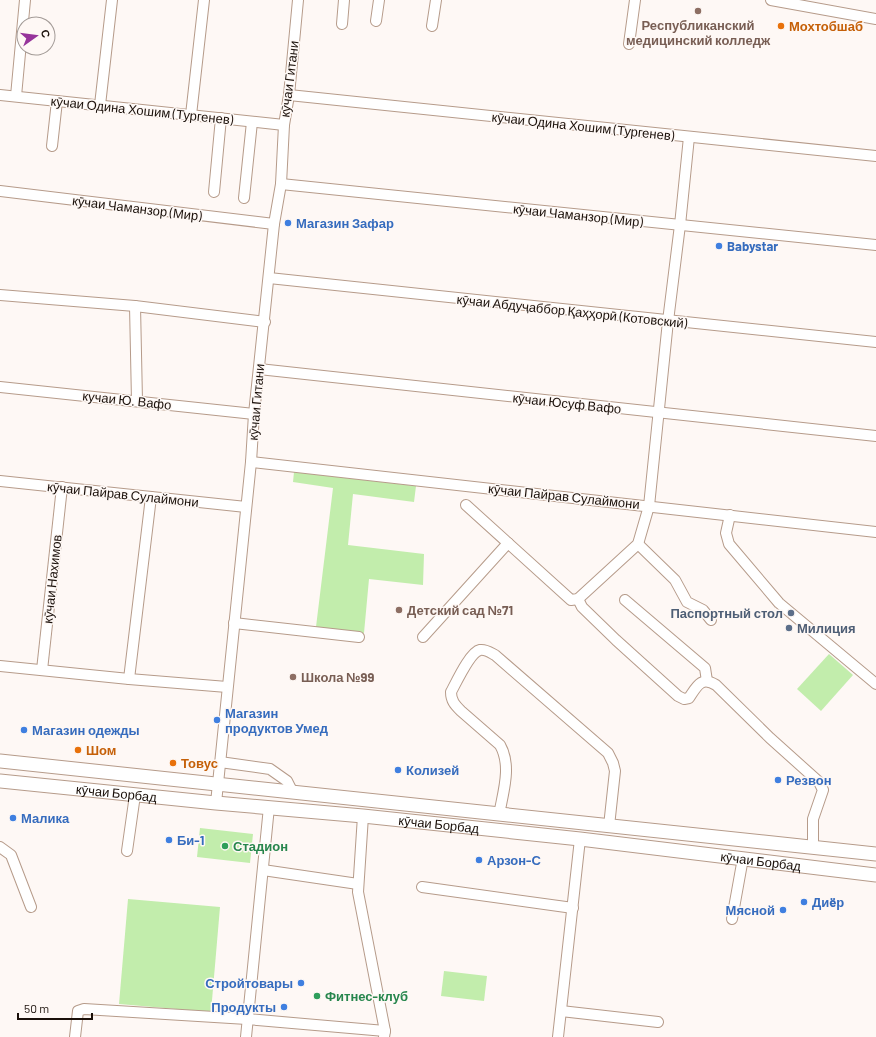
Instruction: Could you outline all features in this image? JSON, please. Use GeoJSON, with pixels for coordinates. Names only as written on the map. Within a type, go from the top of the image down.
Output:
{"type":"FeatureCollection","features":[{"type":"Feature","properties":{"kind":"main road","name":"кӯчаи Борбад"},"geometry":{"type":"LineString","coordinates":[[0,761],[876,854]]}},
{"type":"Feature","properties":{"kind":"main road","name":"кӯчаи Борбад"},"geometry":{"type":"LineString","coordinates":[[0,781],[363,816],[580,839],[876,875]]}},
{"type":"Feature","properties":{"kind":"main road"},"geometry":{"type":"LineString","coordinates":[[840,851],[876,844]]}},
{"type":"Feature","properties":{"kind":"main road"},"geometry":{"type":"LineString","coordinates":[[843,871],[876,884]]}},
{"type":"Feature","properties":{"kind":"street"},"geometry":{"type":"LineString","coordinates":[[16,96],[25,0]]}},
{"type":"Feature","properties":{"kind":"street"},"geometry":{"type":"LineString","coordinates":[[100,106],[112,0]]}},
{"type":"Feature","properties":{"kind":"street"},"geometry":{"type":"LineString","coordinates":[[190,115],[204,0]]}},
{"type":"Feature","properties":{"kind":"street","name":"кӯчаи Гитани"},"geometry":{"type":"LineString","coordinates":[[216,803],[251,462],[254,414],[274,224],[281,184],[284,125],[289,95],[298,0]]}},
{"type":"Feature","properties":{"kind":"street"},"geometry":{"type":"LineString","coordinates":[[342,24],[344,0]]}},
{"type":"Feature","properties":{"kind":"street"},"geometry":{"type":"LineString","coordinates":[[376,21],[378,0]]}},
{"type":"Feature","properties":{"kind":"street"},"geometry":{"type":"LineString","coordinates":[[432,26],[436,0]]}},
{"type":"Feature","properties":{"kind":"street"},"geometry":{"type":"LineString","coordinates":[[629,44],[635,0]]}},
{"type":"Feature","properties":{"kind":"street"},"geometry":{"type":"LineString","coordinates":[[772,0],[876,19]]}},
{"type":"Feature","properties":{"kind":"street","name":"кӯчаи Одина Хошим (Тургенев)"},"geometry":{"type":"LineString","coordinates":[[0,95],[284,125]]}},
{"type":"Feature","properties":{"kind":"street","name":"кӯчаи Одина Хошим (Тургенев)"},"geometry":{"type":"LineString","coordinates":[[289,95],[876,156]]}},
{"type":"Feature","properties":{"kind":"street"},"geometry":{"type":"LineString","coordinates":[[52,146],[57,101]]}},
{"type":"Feature","properties":{"kind":"street"},"geometry":{"type":"LineString","coordinates":[[214,192],[221,118]]}},
{"type":"Feature","properties":{"kind":"street"},"geometry":{"type":"LineString","coordinates":[[244,198],[252,122]]}},
{"type":"Feature","properties":{"kind":"street"},"geometry":{"type":"LineString","coordinates":[[466,504],[571,600],[578,599],[638,544],[649,506],[689,137]]}},
{"type":"Feature","properties":{"kind":"street","name":"кӯчаи Чаманзор (Мир)"},"geometry":{"type":"LineString","coordinates":[[281,184],[876,245]]}},
{"type":"Feature","properties":{"kind":"street","name":"кӯчаи Чаманзор (Мир)"},"geometry":{"type":"LineString","coordinates":[[0,191],[274,224]]}},
{"type":"Feature","properties":{"kind":"street","name":"кӯчаи Абдуҷаббор Қаҳҳорӣ (Котовский)"},"geometry":{"type":"LineString","coordinates":[[269,278],[876,342]]}},
{"type":"Feature","properties":{"kind":"street"},"geometry":{"type":"LineString","coordinates":[[0,295],[135,306],[264,322]]}},
{"type":"Feature","properties":{"kind":"street"},"geometry":{"type":"LineString","coordinates":[[135,306],[137,401]]}},
{"type":"Feature","properties":{"kind":"street","name":"кӯчаи Юсуф Вафо"},"geometry":{"type":"LineString","coordinates":[[259,369],[876,436]]}},
{"type":"Feature","properties":{"kind":"street","name":"кучаи Ю. Вафо"},"geometry":{"type":"LineString","coordinates":[[0,387],[254,414]]}},
{"type":"Feature","properties":{"kind":"street","name":"кӯчаи Пайрав Сулаймони"},"geometry":{"type":"LineString","coordinates":[[251,462],[876,532]]}},
{"type":"Feature","properties":{"kind":"street","name":"кӯчаи Пайрав Сулаймони"},"geometry":{"type":"LineString","coordinates":[[0,482],[62,487],[246,508]]}},
{"type":"Feature","properties":{"kind":"street","name":"кӯчаи Нахимов"},"geometry":{"type":"LineString","coordinates":[[42,670],[62,487]]}},
{"type":"Feature","properties":{"kind":"street"},"geometry":{"type":"LineString","coordinates":[[129,679],[151,497]]}},
{"type":"Feature","properties":{"kind":"street"},"geometry":{"type":"LineString","coordinates":[[730,515],[726,533],[729,544],[779,603],[876,684]]}},
{"type":"Feature","properties":{"kind":"street"},"geometry":{"type":"LineString","coordinates":[[423,637],[508,543]]}},
{"type":"Feature","properties":{"kind":"street"},"geometry":{"type":"LineString","coordinates":[[638,544],[675,580],[687,602],[703,610],[712,620]]}},
{"type":"Feature","properties":{"kind":"street"},"geometry":{"type":"LineString","coordinates":[[578,599],[582,607],[616,640],[678,696],[684,699],[689,698],[698,685],[702,682],[707,681],[716,685],[822,786],[823,790],[813,819],[813,847]]}},
{"type":"Feature","properties":{"kind":"street"},"geometry":{"type":"LineString","coordinates":[[625,600],[705,668],[707,681]]}},
{"type":"Feature","properties":{"kind":"street"},"geometry":{"type":"LineString","coordinates":[[234,623],[359,637]]}},
{"type":"Feature","properties":{"kind":"street"},"geometry":{"type":"LineString","coordinates":[[499,815],[507,768],[504,752],[500,745],[458,708],[451,697],[451,692],[470,658],[474,653],[481,650],[495,655],[608,753],[615,771],[609,826]]}},
{"type":"Feature","properties":{"kind":"street"},"geometry":{"type":"LineString","coordinates":[[0,666],[227,687]]}},
{"type":"Feature","properties":{"kind":"street"},"geometry":{"type":"LineString","coordinates":[[220,762],[270,769],[287,781],[293,793]]}},
{"type":"Feature","properties":{"kind":"street"},"geometry":{"type":"LineString","coordinates":[[127,851],[135,795]]}},
{"type":"Feature","properties":{"kind":"street"},"geometry":{"type":"LineString","coordinates":[[246,1037],[269,807]]}},
{"type":"Feature","properties":{"kind":"street"},"geometry":{"type":"LineString","coordinates":[[75,1037],[78,1011],[84,1009],[247,1019],[385,1034],[358,892],[363,816]]}},
{"type":"Feature","properties":{"kind":"street"},"geometry":{"type":"LineString","coordinates":[[558,1037],[580,839]]}},
{"type":"Feature","properties":{"kind":"street"},"geometry":{"type":"LineString","coordinates":[[0,847],[11,855],[30,907]]}},
{"type":"Feature","properties":{"kind":"street"},"geometry":{"type":"LineString","coordinates":[[732,919],[743,858]]}},
{"type":"Feature","properties":{"kind":"street"},"geometry":{"type":"LineString","coordinates":[[263,870],[358,884]]}},
{"type":"Feature","properties":{"kind":"street"},"geometry":{"type":"LineString","coordinates":[[422,887],[573,908]]}},
{"type":"Feature","properties":{"kind":"street"},"geometry":{"type":"LineString","coordinates":[[561,1011],[658,1022]]}},
{"type":"Feature","properties":{"kind":"green space"},"geometry":{"type":"Polygon","coordinates":[[[294,472],[416,486],[414,502],[353,494],[348,545],[424,554],[423,585],[369,579],[364,633],[316,627],[333,488],[293,482],[294,472]]]}},
{"type":"Feature","properties":{"kind":"green space"},"geometry":{"type":"Polygon","coordinates":[[[829,654],[853,675],[821,711],[797,689],[829,654]]]}},
{"type":"Feature","properties":{"kind":"green space","name":"Стадион"},"geometry":{"type":"Polygon","coordinates":[[[200,828],[253,834],[250,863],[197,857],[200,828]]]}},
{"type":"Feature","properties":{"kind":"green space"},"geometry":{"type":"Polygon","coordinates":[[[128,899],[220,907],[211,1012],[119,1004],[128,899]]]}},
{"type":"Feature","properties":{"kind":"green space"},"geometry":{"type":"Polygon","coordinates":[[[444,971],[487,976],[484,1001],[441,996],[444,971]]]}},
{"type":"Feature","properties":{"kind":"place","name":"Республиканский медицинский колледж"},"geometry":{"type":"Point","coordinates":[698,11]}},
{"type":"Feature","properties":{"kind":"place","name":"Мохтобшаб"},"geometry":{"type":"Point","coordinates":[781,26]}},
{"type":"Feature","properties":{"kind":"place","name":"Магазин Зафар"},"geometry":{"type":"Point","coordinates":[288,223]}},
{"type":"Feature","properties":{"kind":"place","name":"Babystar"},"geometry":{"type":"Point","coordinates":[719,246]}},
{"type":"Feature","properties":{"kind":"place","name":"Детский сад №71"},"geometry":{"type":"Point","coordinates":[399,610]}},
{"type":"Feature","properties":{"kind":"place","name":"Паспортный стол"},"geometry":{"type":"Point","coordinates":[791,613]}},
{"type":"Feature","properties":{"kind":"place","name":"Милиция"},"geometry":{"type":"Point","coordinates":[789,628]}},
{"type":"Feature","properties":{"kind":"place","name":"Школа №99"},"geometry":{"type":"Point","coordinates":[293,677]}},
{"type":"Feature","properties":{"kind":"place","name":"Магазин продуктов Умед"},"geometry":{"type":"Point","coordinates":[217,720]}},
{"type":"Feature","properties":{"kind":"place","name":"Магазин одежды"},"geometry":{"type":"Point","coordinates":[24,730]}},
{"type":"Feature","properties":{"kind":"place","name":"Шом"},"geometry":{"type":"Point","coordinates":[78,750]}},
{"type":"Feature","properties":{"kind":"place","name":"Товус"},"geometry":{"type":"Point","coordinates":[173,763]}},
{"type":"Feature","properties":{"kind":"place","name":"Колизей"},"geometry":{"type":"Point","coordinates":[398,770]}},
{"type":"Feature","properties":{"kind":"place","name":"Резвон"},"geometry":{"type":"Point","coordinates":[778,780]}},
{"type":"Feature","properties":{"kind":"place","name":"Малика"},"geometry":{"type":"Point","coordinates":[13,818]}},
{"type":"Feature","properties":{"kind":"place","name":"Би-1"},"geometry":{"type":"Point","coordinates":[169,840]}},
{"type":"Feature","properties":{"kind":"place","name":"Стадион"},"geometry":{"type":"Point","coordinates":[225,846]}},
{"type":"Feature","properties":{"kind":"place","name":"Арзон-С"},"geometry":{"type":"Point","coordinates":[479,860]}},
{"type":"Feature","properties":{"kind":"place","name":"Диëр"},"geometry":{"type":"Point","coordinates":[804,902]}},
{"type":"Feature","properties":{"kind":"place","name":"Мясной"},"geometry":{"type":"Point","coordinates":[783,910]}},
{"type":"Feature","properties":{"kind":"place","name":"Стройтовары"},"geometry":{"type":"Point","coordinates":[301,983]}},
{"type":"Feature","properties":{"kind":"place","name":"Фитнес-клуб"},"geometry":{"type":"Point","coordinates":[317,996]}},
{"type":"Feature","properties":{"kind":"place","name":"Продукты"},"geometry":{"type":"Point","coordinates":[284,1007]}}]}
